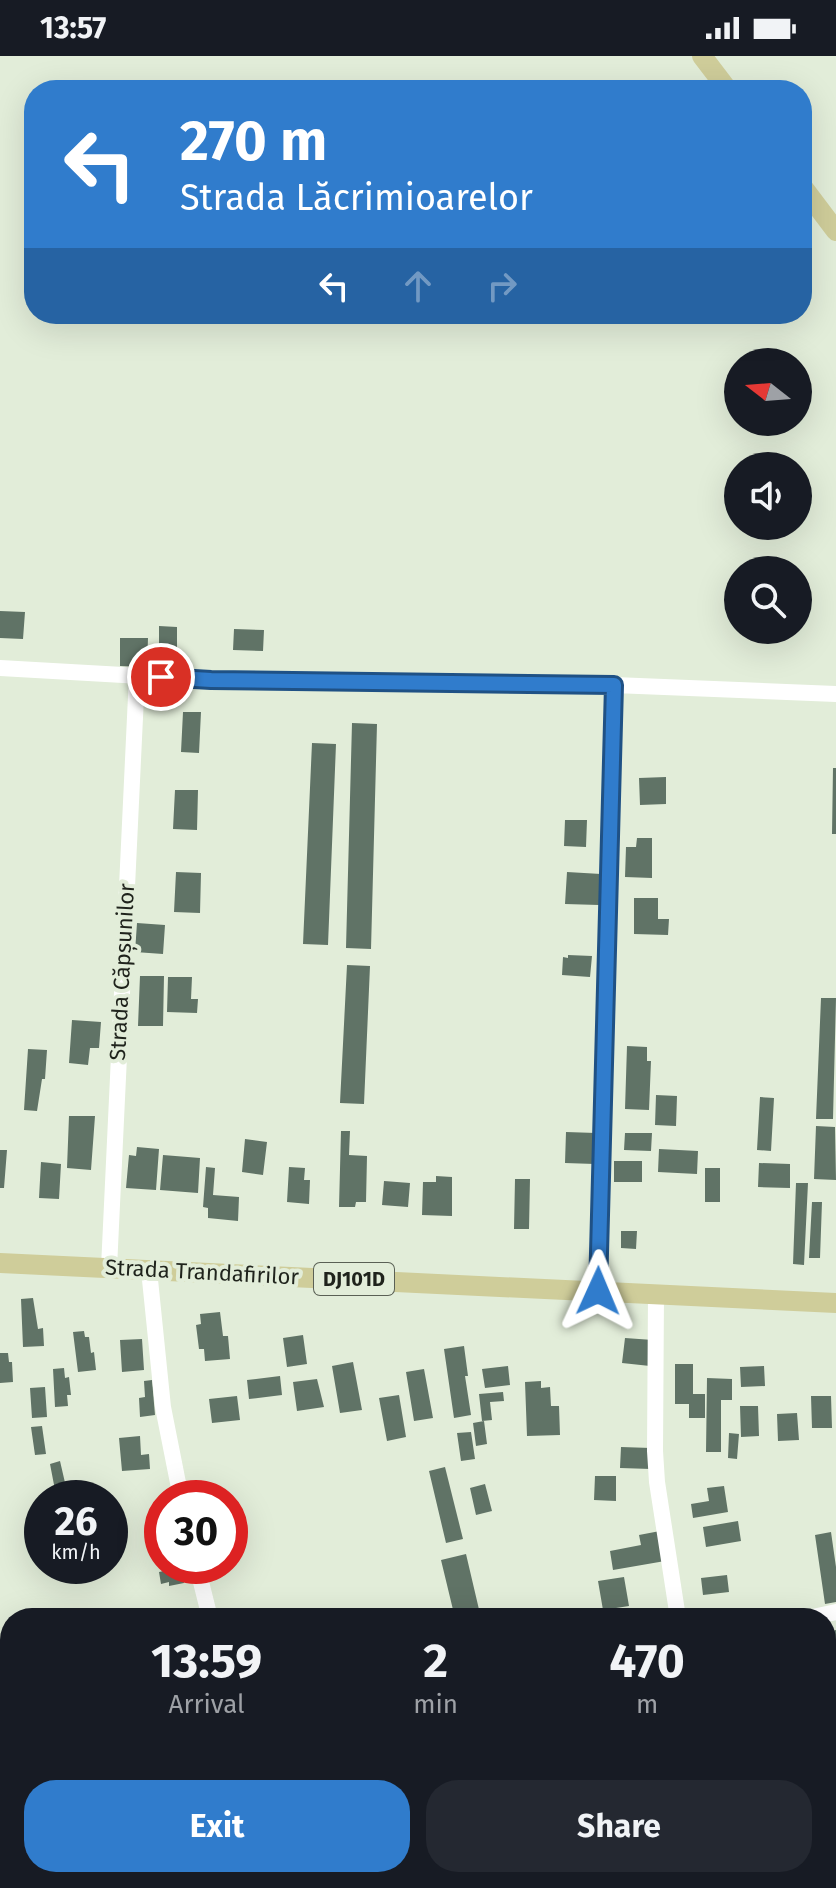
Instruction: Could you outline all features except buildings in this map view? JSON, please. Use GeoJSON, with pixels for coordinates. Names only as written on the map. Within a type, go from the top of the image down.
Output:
{"type":"FeatureCollection","features":[{"type":"Feature","properties":{"kind":"main road"},"geometry":{"type":"LineString","coordinates":[[702,56],[720,80]]}},
{"type":"Feature","properties":{"kind":"main road"},"geometry":{"type":"LineString","coordinates":[[812,199],[836,231]]}},
{"type":"Feature","properties":{"kind":"main road","name":"Strada Trandafirilor"},"geometry":{"type":"LineString","coordinates":[[0,1263],[836,1303]]}},
{"type":"Feature","properties":{"kind":"street"},"geometry":{"type":"LineString","coordinates":[[0,668],[211,680],[614,685],[836,694]]}},
{"type":"Feature","properties":{"kind":"street","name":"Strada Căpșunilor"},"geometry":{"type":"LineString","coordinates":[[109,1268],[137,675]]}},
{"type":"Feature","properties":{"kind":"street"},"geometry":{"type":"LineString","coordinates":[[598,1291],[614,685]]}},
{"type":"Feature","properties":{"kind":"street"},"geometry":{"type":"LineString","coordinates":[[149,1270],[163,1407],[177,1480]]}},
{"type":"Feature","properties":{"kind":"street"},"geometry":{"type":"LineString","coordinates":[[656,1294],[657,1482],[676,1608]]}},
{"type":"Feature","properties":{"kind":"street"},"geometry":{"type":"LineString","coordinates":[[202,1584],[208,1608]]}},
{"type":"Feature","properties":{"kind":"route"},"geometry":{"type":"LineString","coordinates":[[161,677],[614,685],[598,1291]]}}]}
